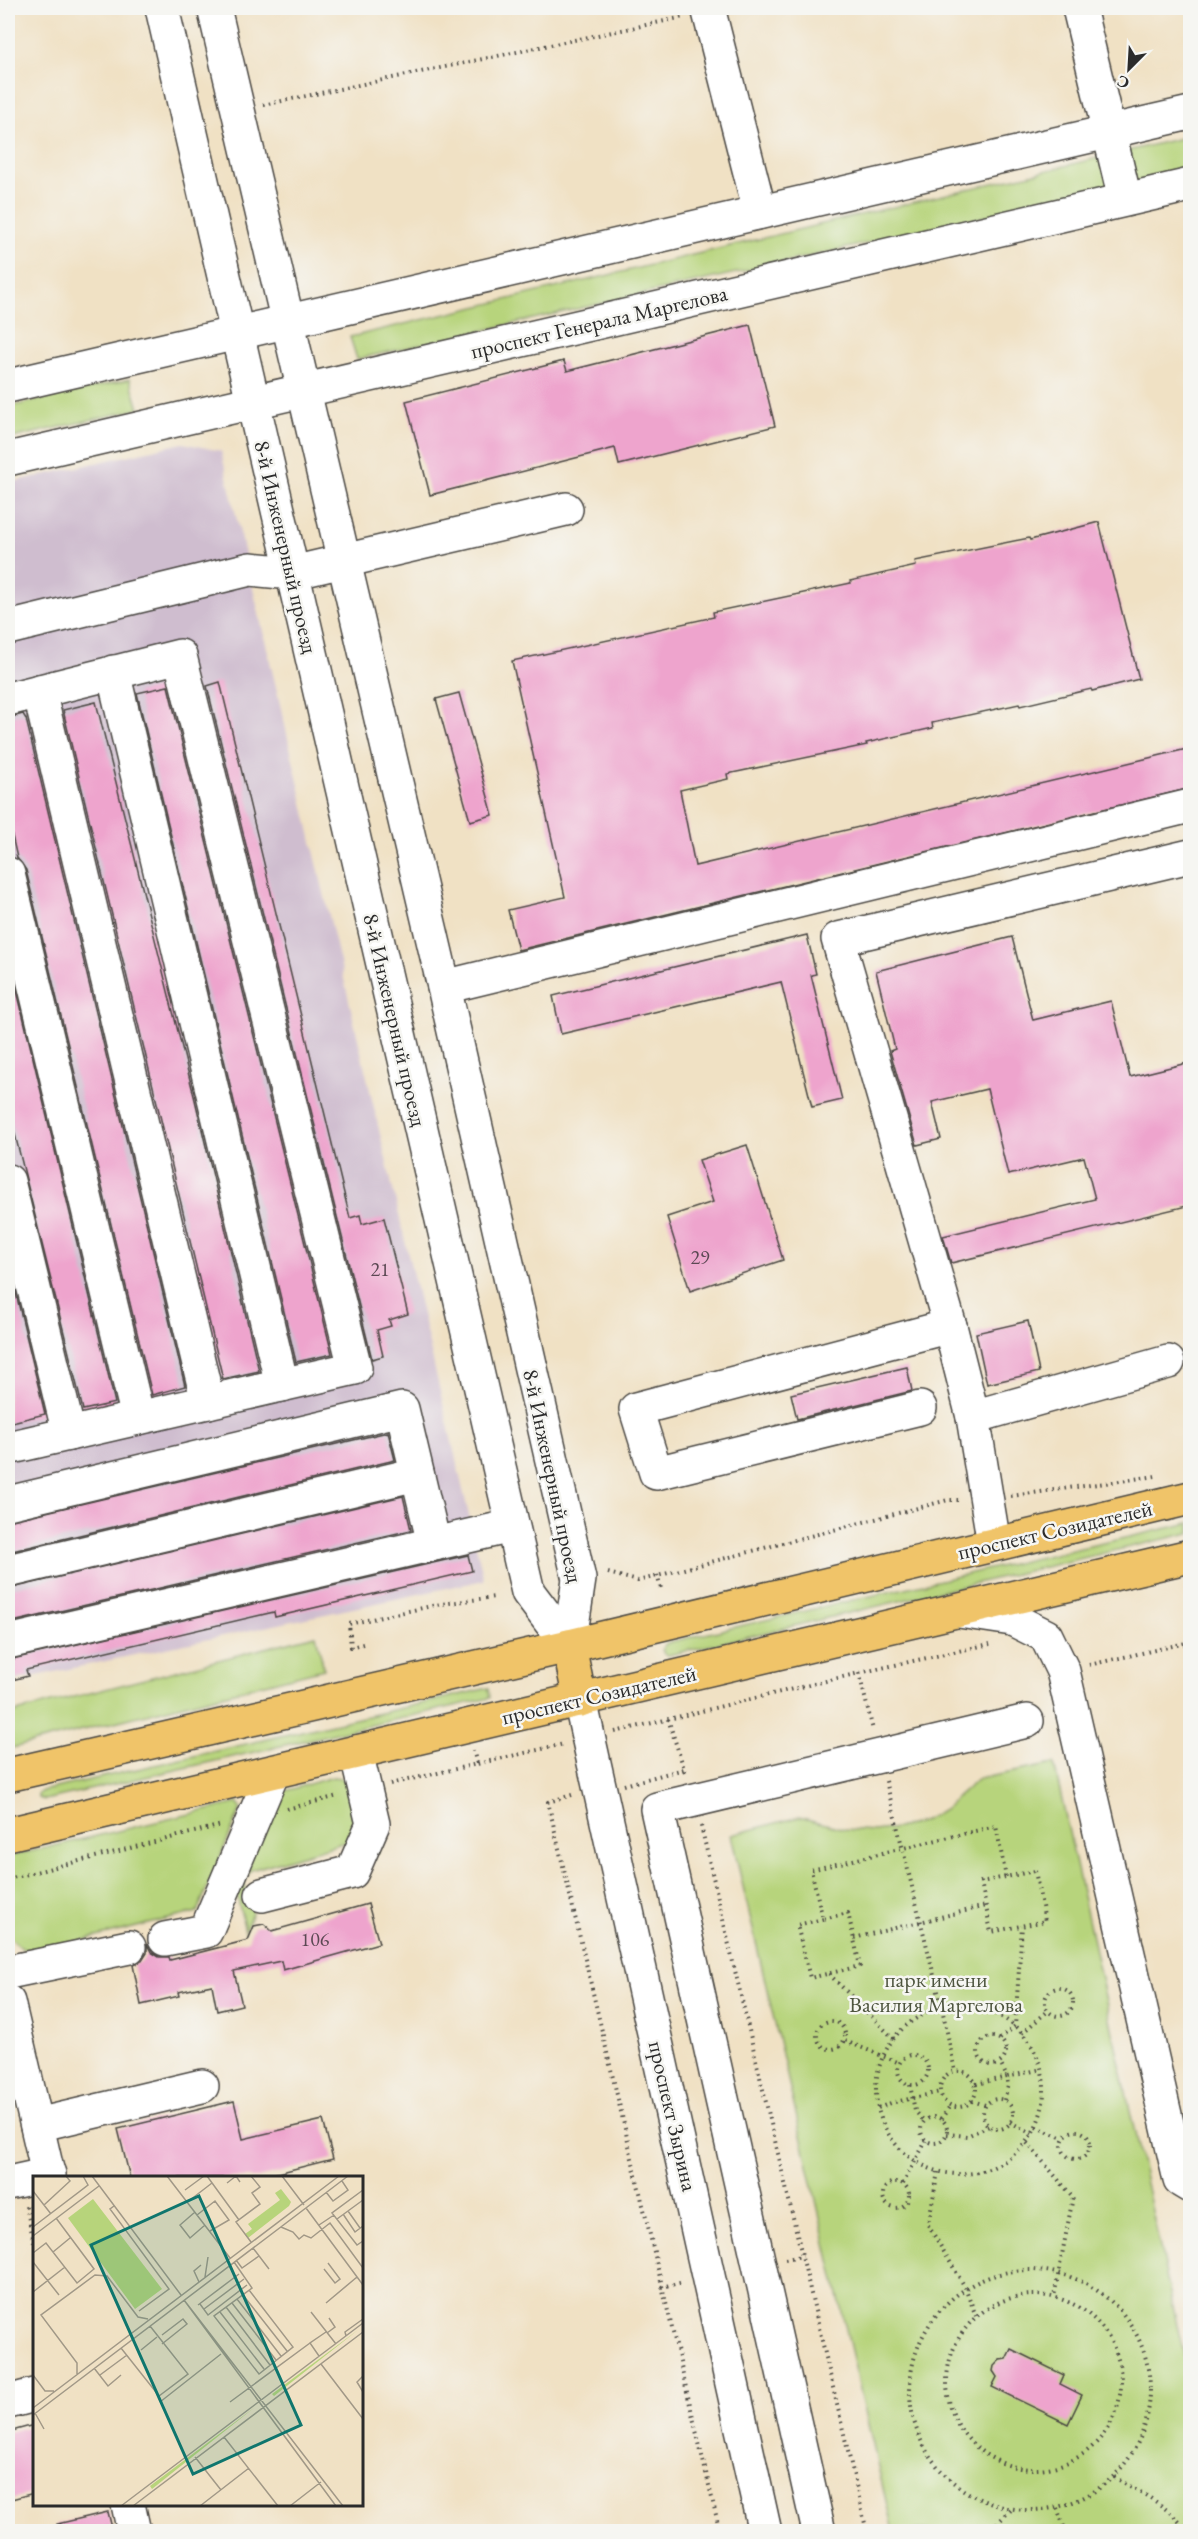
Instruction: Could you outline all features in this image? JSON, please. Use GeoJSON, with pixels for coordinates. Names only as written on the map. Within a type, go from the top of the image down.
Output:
{"type":"FeatureCollection","features":[{"type":"Feature","properties":{"kind":"main road","name":"проспект Созидателей"},"geometry":{"type":"LineString","coordinates":[[8,1775],[569,1646],[1191,1498]]}},
{"type":"Feature","properties":{"kind":"main road","name":"проспект Созидателей"},"geometry":{"type":"LineString","coordinates":[[8,1834],[1191,1556]]}},
{"type":"Feature","properties":{"kind":"main road"},"geometry":{"type":"LineString","coordinates":[[569,1646],[580,1700]]}},
{"type":"Feature","properties":{"kind":"street","name":"8-й Инженерный проезд"},"geometry":{"type":"LineString","coordinates":[[162,8],[528,1592],[569,1646]]}},
{"type":"Feature","properties":{"kind":"street","name":"8-й Инженерный проезд"},"geometry":{"type":"LineString","coordinates":[[214,8],[302,391],[444,987],[579,1580],[569,1646]]}},
{"type":"Feature","properties":{"kind":"street"},"geometry":{"type":"LineString","coordinates":[[1079,8],[1110,132],[1133,197]]}},
{"type":"Feature","properties":{"kind":"street"},"geometry":{"type":"LineString","coordinates":[[708,10],[760,212]]}},
{"type":"Feature","properties":{"kind":"street"},"geometry":{"type":"LineString","coordinates":[[8,386],[1191,113]]}},
{"type":"Feature","properties":{"kind":"street","name":"проспект Генерала Маргелова"},"geometry":{"type":"LineString","coordinates":[[8,459],[1191,184]]}},
{"type":"Feature","properties":{"kind":"street"},"geometry":{"type":"LineString","coordinates":[[8,628],[250,569],[292,573],[566,509]]}},
{"type":"Feature","properties":{"kind":"street"},"geometry":{"type":"LineString","coordinates":[[8,699],[180,656],[355,1368],[8,1448]]}},
{"type":"Feature","properties":{"kind":"street"},"geometry":{"type":"LineString","coordinates":[[113,672],[282,1385]]}},
{"type":"Feature","properties":{"kind":"street"},"geometry":{"type":"LineString","coordinates":[[39,691],[208,1402]]}},
{"type":"Feature","properties":{"kind":"street"},"geometry":{"type":"LineString","coordinates":[[444,987],[1191,806]]}},
{"type":"Feature","properties":{"kind":"street"},"geometry":{"type":"LineString","coordinates":[[994,1544],[973,1417],[950,1326],[838,939],[1191,856]]}},
{"type":"Feature","properties":{"kind":"street"},"geometry":{"type":"LineString","coordinates":[[8,874],[138,1418]]}},
{"type":"Feature","properties":{"kind":"street"},"geometry":{"type":"LineString","coordinates":[[8,1180],[69,1434]]}},
{"type":"Feature","properties":{"kind":"street"},"geometry":{"type":"LineString","coordinates":[[920,1408],[656,1473],[636,1409],[950,1326]]}},
{"type":"Feature","properties":{"kind":"street"},"geometry":{"type":"LineString","coordinates":[[973,1417],[1168,1362]]}},
{"type":"Feature","properties":{"kind":"street"},"geometry":{"type":"LineString","coordinates":[[8,1503],[402,1409],[434,1544]]}},
{"type":"Feature","properties":{"kind":"street"},"geometry":{"type":"LineString","coordinates":[[8,1571],[417,1474]]}},
{"type":"Feature","properties":{"kind":"street"},"geometry":{"type":"LineString","coordinates":[[8,1642],[512,1526]]}},
{"type":"Feature","properties":{"kind":"street"},"geometry":{"type":"LineString","coordinates":[[957,1610],[1012,1619],[1046,1636],[1063,1671],[1180,2180],[1191,2186]]}},
{"type":"Feature","properties":{"kind":"street","name":"проспект Зырина"},"geometry":{"type":"LineString","coordinates":[[580,1700],[765,2532]]}},
{"type":"Feature","properties":{"kind":"street"},"geometry":{"type":"LineString","coordinates":[[819,2532],[657,1809],[1028,1721]]}},
{"type":"Feature","properties":{"kind":"street"},"geometry":{"type":"LineString","coordinates":[[262,1895],[352,1872],[373,1824],[356,1752]]}},
{"type":"Feature","properties":{"kind":"street"},"geometry":{"type":"LineString","coordinates":[[165,1940],[207,1931],[273,1772]]}},
{"type":"Feature","properties":{"kind":"street"},"geometry":{"type":"LineString","coordinates":[[8,1972],[129,1947]]}},
{"type":"Feature","properties":{"kind":"street"},"geometry":{"type":"LineString","coordinates":[[8,2002],[37,2125],[31,2178]]}},
{"type":"Feature","properties":{"kind":"street"},"geometry":{"type":"LineString","coordinates":[[662,2069],[711,2055]]}},
{"type":"Feature","properties":{"kind":"street"},"geometry":{"type":"LineString","coordinates":[[37,2125],[202,2086]]}},
{"type":"Feature","properties":{"kind":"street"},"geometry":{"type":"LineString","coordinates":[[726,2356],[776,2345]]}},
{"type":"Feature","properties":{"kind":"street"},"geometry":{"type":"LineString","coordinates":[[8,2402],[33,2395]]}},
{"type":"Feature","properties":{"kind":"street"},"geometry":{"type":"LineString","coordinates":[[128,2506],[134,2532]]}},
{"type":"Feature","properties":{"kind":"path"},"geometry":{"type":"LineString","coordinates":[[238,110],[708,10]]}},
{"type":"Feature","properties":{"kind":"path"},"geometry":{"type":"LineString","coordinates":[[608,1573],[638,1581],[948,1500],[986,1500],[1159,1475]]}},
{"type":"Feature","properties":{"kind":"path"},"geometry":{"type":"LineString","coordinates":[[657,1575],[662,1592]]}},
{"type":"Feature","properties":{"kind":"path"},"geometry":{"type":"LineString","coordinates":[[363,1644],[351,1647],[349,1624],[441,1604],[495,1598]]}},
{"type":"Feature","properties":{"kind":"path"},"geometry":{"type":"LineString","coordinates":[[1063,1671],[1191,1642]]}},
{"type":"Feature","properties":{"kind":"path"},"geometry":{"type":"LineString","coordinates":[[8,1880],[365,1790],[589,1739],[859,1673],[1001,1643]]}},
{"type":"Feature","properties":{"kind":"path"},"geometry":{"type":"LineString","coordinates":[[859,1673],[942,2008],[955,2070]]}},
{"type":"Feature","properties":{"kind":"path"},"geometry":{"type":"LineString","coordinates":[[690,1704],[692,1713]]}},
{"type":"Feature","properties":{"kind":"path"},"geometry":{"type":"LineString","coordinates":[[668,1719],[695,1800],[867,2532]]}},
{"type":"Feature","properties":{"kind":"path"},"geometry":{"type":"LineString","coordinates":[[472,1748],[477,1764]]}},
{"type":"Feature","properties":{"kind":"path"},"geometry":{"type":"LineString","coordinates":[[618,1786],[684,1769]]}},
{"type":"Feature","properties":{"kind":"path"},"geometry":{"type":"LineString","coordinates":[[573,1795],[548,1802],[720,2532]]}},
{"type":"Feature","properties":{"kind":"path"},"geometry":{"type":"LineString","coordinates":[[823,1919],[811,1870],[996,1826],[1006,1877]]}},
{"type":"Feature","properties":{"kind":"path"},"geometry":{"type":"LineString","coordinates":[[1035,1871],[1045,1921],[991,1932],[981,1882],[1006,1877],[1035,1871]]}},
{"type":"Feature","properties":{"kind":"path"},"geometry":{"type":"LineString","coordinates":[[854,1938],[986,1906]]}},
{"type":"Feature","properties":{"kind":"path"},"geometry":{"type":"LineString","coordinates":[[848,1913],[860,1966],[810,1978],[797,1925],[823,1919],[848,1913]]}},
{"type":"Feature","properties":{"kind":"path"},"geometry":{"type":"LineString","coordinates":[[1000,2039],[1015,2026],[1022,1926]]}},
{"type":"Feature","properties":{"kind":"path"},"geometry":{"type":"LineString","coordinates":[[828,1974],[894,2039]]}},
{"type":"Feature","properties":{"kind":"path"},"geometry":{"type":"LineString","coordinates":[[1060,1987],[1069,1991],[1073,1999],[1069,2012],[1056,2016],[1048,2011],[1045,1998],[1051,1990],[1060,1987]]}},
{"type":"Feature","properties":{"kind":"path"},"geometry":{"type":"LineString","coordinates":[[961,2006],[980,2009],[999,2015],[1015,2026],[1032,2045],[1042,2069],[1045,2095],[1040,2120],[1027,2143],[1009,2159],[987,2170],[963,2175],[938,2172],[915,2161],[894,2141],[884,2126],[878,2109],[877,2081],[883,2057],[894,2039],[915,2019],[942,2008],[961,2006]]}},
{"type":"Feature","properties":{"kind":"path"},"geometry":{"type":"LineString","coordinates":[[1022,2034],[1048,2011]]}},
{"type":"Feature","properties":{"kind":"path"},"geometry":{"type":"LineString","coordinates":[[836,2021],[845,2031],[845,2041],[838,2048],[829,2050],[820,2045],[817,2031],[823,2023],[836,2021]]}},
{"type":"Feature","properties":{"kind":"path"},"geometry":{"type":"LineString","coordinates":[[992,2037],[1000,2039],[1007,2051],[1000,2063],[986,2065],[978,2054],[983,2040],[992,2037]]}},
{"type":"Feature","properties":{"kind":"path"},"geometry":{"type":"LineString","coordinates":[[845,2041],[900,2063]]}},
{"type":"Feature","properties":{"kind":"path"},"geometry":{"type":"LineString","coordinates":[[910,2085],[924,2080],[927,2073],[927,2066],[921,2058],[912,2055],[900,2063],[899,2077],[910,2085],[915,2111],[924,2121]]}},
{"type":"Feature","properties":{"kind":"path"},"geometry":{"type":"LineString","coordinates":[[1000,2063],[1007,2077],[1004,2100]]}},
{"type":"Feature","properties":{"kind":"path"},"geometry":{"type":"LineString","coordinates":[[976,2084],[1042,2069]]}},
{"type":"Feature","properties":{"kind":"path"},"geometry":{"type":"LineString","coordinates":[[955,2070],[966,2072],[976,2084],[972,2100],[962,2107],[951,2106],[940,2092],[941,2081],[949,2072],[955,2070]]}},
{"type":"Feature","properties":{"kind":"path"},"geometry":{"type":"LineString","coordinates":[[878,2109],[911,2098],[940,2092]]}},
{"type":"Feature","properties":{"kind":"path"},"geometry":{"type":"LineString","coordinates":[[946,2134],[967,2136],[989,2126],[1002,2128],[1010,2122],[1013,2110],[1004,2100],[994,2099],[985,2105],[983,2115],[989,2126]]}},
{"type":"Feature","properties":{"kind":"path"},"geometry":{"type":"LineString","coordinates":[[972,2100],[985,2105]]}},
{"type":"Feature","properties":{"kind":"path"},"geometry":{"type":"LineString","coordinates":[[941,2119],[951,2106]]}},
{"type":"Feature","properties":{"kind":"path"},"geometry":{"type":"LineString","coordinates":[[930,2117],[941,2119],[947,2126],[946,2134],[940,2142],[926,2141],[920,2132],[924,2121],[930,2117]]}},
{"type":"Feature","properties":{"kind":"path"},"geometry":{"type":"LineString","coordinates":[[1010,2122],[1032,2134]]}},
{"type":"Feature","properties":{"kind":"path"},"geometry":{"type":"LineString","coordinates":[[1036,2127],[1063,2138]]}},
{"type":"Feature","properties":{"kind":"path"},"geometry":{"type":"LineString","coordinates":[[1070,2132],[1083,2133],[1089,2140],[1089,2150],[1079,2159],[1070,2158],[1063,2152],[1063,2138],[1070,2132]]}},
{"type":"Feature","properties":{"kind":"path"},"geometry":{"type":"LineString","coordinates":[[903,2184],[926,2141]]}},
{"type":"Feature","properties":{"kind":"path"},"geometry":{"type":"LineString","coordinates":[[1027,2143],[1073,2197],[1054,2297]]}},
{"type":"Feature","properties":{"kind":"path"},"geometry":{"type":"LineString","coordinates":[[938,2172],[928,2225],[965,2287],[976,2316]]}},
{"type":"Feature","properties":{"kind":"path"},"geometry":{"type":"LineString","coordinates":[[31,2178],[33,2221]]}},
{"type":"Feature","properties":{"kind":"path"},"geometry":{"type":"LineString","coordinates":[[891,2183],[903,2184],[908,2191],[906,2204],[898,2208],[890,2207],[883,2197],[885,2189],[891,2183]]}},
{"type":"Feature","properties":{"kind":"path"},"geometry":{"type":"LineString","coordinates":[[1016,2270],[1060,2273],[1096,2289],[1125,2315],[1144,2350],[1151,2389],[1145,2428],[1132,2454],[1114,2477],[1087,2496],[1057,2508],[1034,2511],[1011,2510],[972,2496],[939,2470],[917,2434],[908,2394],[914,2352],[934,2315],[965,2287],[995,2274],[1016,2270]]}},
{"type":"Feature","properties":{"kind":"path"},"geometry":{"type":"LineString","coordinates":[[1026,2295],[1054,2297],[1081,2308],[1102,2327],[1116,2353],[1122,2381],[1117,2410],[1103,2435],[1082,2455],[1055,2466],[1026,2469],[998,2461],[974,2445],[957,2422],[948,2394],[948,2366],[958,2338],[976,2316],[1000,2301],[1026,2295]]}},
{"type":"Feature","properties":{"kind":"path"},"geometry":{"type":"LineString","coordinates":[[1114,2477],[1177,2516],[1187,2532]]}},
{"type":"Feature","properties":{"kind":"path"},"geometry":{"type":"LineString","coordinates":[[1057,2508],[1066,2532]]}},
{"type":"Feature","properties":{"kind":"path"},"geometry":{"type":"LineString","coordinates":[[988,2532],[1011,2510]]}},
{"type":"Feature","properties":{"kind":"shaded area"},"geometry":{"type":"Polygon","coordinates":[[[183,443],[221,451],[484,1580],[8,1682],[8,483],[183,443]]]}},
{"type":"Feature","properties":{"kind":"green space"},"geometry":{"type":"Polygon","coordinates":[[[1190,136],[1190,170],[357,359],[350,337],[1190,136]]]}},
{"type":"Feature","properties":{"kind":"green space"},"geometry":{"type":"Polygon","coordinates":[[[130,379],[139,409],[8,439],[8,407],[130,379]]]}},
{"type":"Feature","properties":{"kind":"green space"},"geometry":{"type":"Polygon","coordinates":[[[1190,1523],[1190,1533],[669,1655],[664,1654],[662,1649],[670,1642],[1190,1523]]]}},
{"type":"Feature","properties":{"kind":"green space"},"geometry":{"type":"Polygon","coordinates":[[[316,1635],[324,1669],[8,1749],[8,1714],[316,1635]]]}},
{"type":"Feature","properties":{"kind":"green space"},"geometry":{"type":"Polygon","coordinates":[[[489,1688],[490,1698],[45,1800],[38,1798],[38,1794],[42,1791],[489,1688]]]}},
{"type":"Feature","properties":{"kind":"green space","name":"парк имени Василия Маргелова"},"geometry":{"type":"Polygon","coordinates":[[[1054,1764],[1190,2384],[1190,2531],[893,2531],[731,1835],[799,1817],[845,1829],[874,1831],[897,1828],[922,1822],[944,1809],[978,1779],[1054,1764]]]}},
{"type":"Feature","properties":{"kind":"green space"},"geometry":{"type":"Polygon","coordinates":[[[333,1777],[347,1781],[351,1786],[355,1792],[363,1821],[349,1841],[251,1870],[244,1882],[252,1913],[245,1931],[236,1891],[278,1793],[333,1777]]]}},
{"type":"Feature","properties":{"kind":"green space"},"geometry":{"type":"Polygon","coordinates":[[[237,1803],[241,1808],[197,1912],[36,1952],[23,1949],[8,1936],[8,1858],[11,1856],[237,1803]]]}},
{"type":"Feature","properties":{"kind":"building"},"geometry":{"type":"Polygon","coordinates":[[[750,325],[775,426],[619,465],[615,448],[430,495],[406,401],[564,361],[567,371],[750,325]]]}},
{"type":"Feature","properties":{"kind":"building"},"geometry":{"type":"Polygon","coordinates":[[[1099,522],[1139,679],[1092,691],[1091,689],[932,723],[933,728],[866,743],[867,745],[727,774],[728,779],[680,790],[695,866],[1191,748],[1191,788],[518,950],[508,910],[565,897],[512,661],[714,617],[713,612],[851,583],[850,581],[916,566],[915,561],[1029,538],[1030,540],[1099,522]]]}},
{"type":"Feature","properties":{"kind":"building"},"geometry":{"type":"Polygon","coordinates":[[[220,682],[350,1218],[360,1215],[362,1224],[384,1218],[408,1314],[389,1320],[391,1326],[377,1330],[383,1356],[372,1359],[207,686],[220,682]]]}},
{"type":"Feature","properties":{"kind":"building"},"geometry":{"type":"Polygon","coordinates":[[[168,686],[332,1354],[296,1362],[137,693],[168,686]]]}},
{"type":"Feature","properties":{"kind":"building"},"geometry":{"type":"Polygon","coordinates":[[[459,693],[493,815],[470,821],[436,699],[459,693]]]}},
{"type":"Feature","properties":{"kind":"building"},"geometry":{"type":"Polygon","coordinates":[[[96,702],[195,1100],[259,1371],[223,1379],[63,710],[96,702]]]}},
{"type":"Feature","properties":{"kind":"building"},"geometry":{"type":"Polygon","coordinates":[[[23,714],[185,1386],[152,1395],[26,870],[17,858],[8,818],[8,718],[23,714]]]}},
{"type":"Feature","properties":{"kind":"building"},"geometry":{"type":"Polygon","coordinates":[[[807,935],[816,974],[811,975],[842,1100],[812,1107],[781,982],[561,1034],[553,996],[807,935]]]}},
{"type":"Feature","properties":{"kind":"building"},"geometry":{"type":"Polygon","coordinates":[[[1012,937],[1033,1020],[1111,1001],[1130,1077],[1191,1062],[1191,1205],[951,1263],[943,1236],[1095,1199],[1084,1157],[1008,1175],[987,1089],[932,1102],[941,1139],[917,1145],[890,1051],[895,1049],[876,971],[1012,937]]]}},
{"type":"Feature","properties":{"kind":"building"},"geometry":{"type":"Polygon","coordinates":[[[8,953],[115,1403],[83,1410],[8,1106],[8,953]]]}},
{"type":"Feature","properties":{"kind":"building"},"geometry":{"type":"Polygon","coordinates":[[[747,1145],[783,1260],[690,1291],[667,1217],[713,1202],[699,1160],[747,1145]]]}},
{"type":"Feature","properties":{"kind":"building"},"geometry":{"type":"Polygon","coordinates":[[[8,1281],[13,1281],[45,1414],[8,1423],[8,1281]]]}},
{"type":"Feature","properties":{"kind":"building"},"geometry":{"type":"Polygon","coordinates":[[[1028,1321],[1039,1372],[987,1384],[976,1333],[1028,1321]]]}},
{"type":"Feature","properties":{"kind":"building"},"geometry":{"type":"Polygon","coordinates":[[[907,1367],[912,1391],[797,1419],[791,1394],[907,1367]]]}},
{"type":"Feature","properties":{"kind":"building"},"geometry":{"type":"Polygon","coordinates":[[[388,1432],[395,1460],[8,1552],[8,1521],[388,1432]]]}},
{"type":"Feature","properties":{"kind":"building"},"geometry":{"type":"Polygon","coordinates":[[[403,1496],[411,1530],[8,1623],[8,1589],[403,1496]]]}},
{"type":"Feature","properties":{"kind":"building"},"geometry":{"type":"Polygon","coordinates":[[[468,1555],[472,1571],[275,1617],[274,1612],[26,1670],[28,1676],[8,1681],[8,1660],[468,1555]]]}},
{"type":"Feature","properties":{"kind":"building"},"geometry":{"type":"Polygon","coordinates":[[[368,1904],[379,1943],[283,1970],[281,1961],[234,1971],[242,2005],[217,2011],[212,1985],[178,1992],[179,1996],[141,2005],[133,1965],[142,1961],[147,1953],[147,1944],[151,1952],[159,1957],[169,1957],[170,1960],[248,1940],[254,1926],[264,1924],[272,1931],[368,1904]]]}},
{"type":"Feature","properties":{"kind":"building"},"geometry":{"type":"Polygon","coordinates":[[[234,2101],[243,2139],[323,2120],[333,2159],[266,2176],[130,2176],[118,2129],[234,2101]]]}},
{"type":"Feature","properties":{"kind":"building"},"geometry":{"type":"Polygon","coordinates":[[[1011,2349],[1064,2375],[1060,2384],[1082,2395],[1068,2424],[992,2387],[997,2377],[993,2371],[994,2366],[1000,2360],[1006,2359],[1011,2349]]]}},
{"type":"Feature","properties":{"kind":"building"},"geometry":{"type":"Polygon","coordinates":[[[33,2425],[33,2493],[8,2500],[8,2432],[33,2425]]]}},
{"type":"Feature","properties":{"kind":"building"},"geometry":{"type":"Polygon","coordinates":[[[108,2512],[113,2532],[58,2532],[57,2524],[108,2512]]]}}]}
